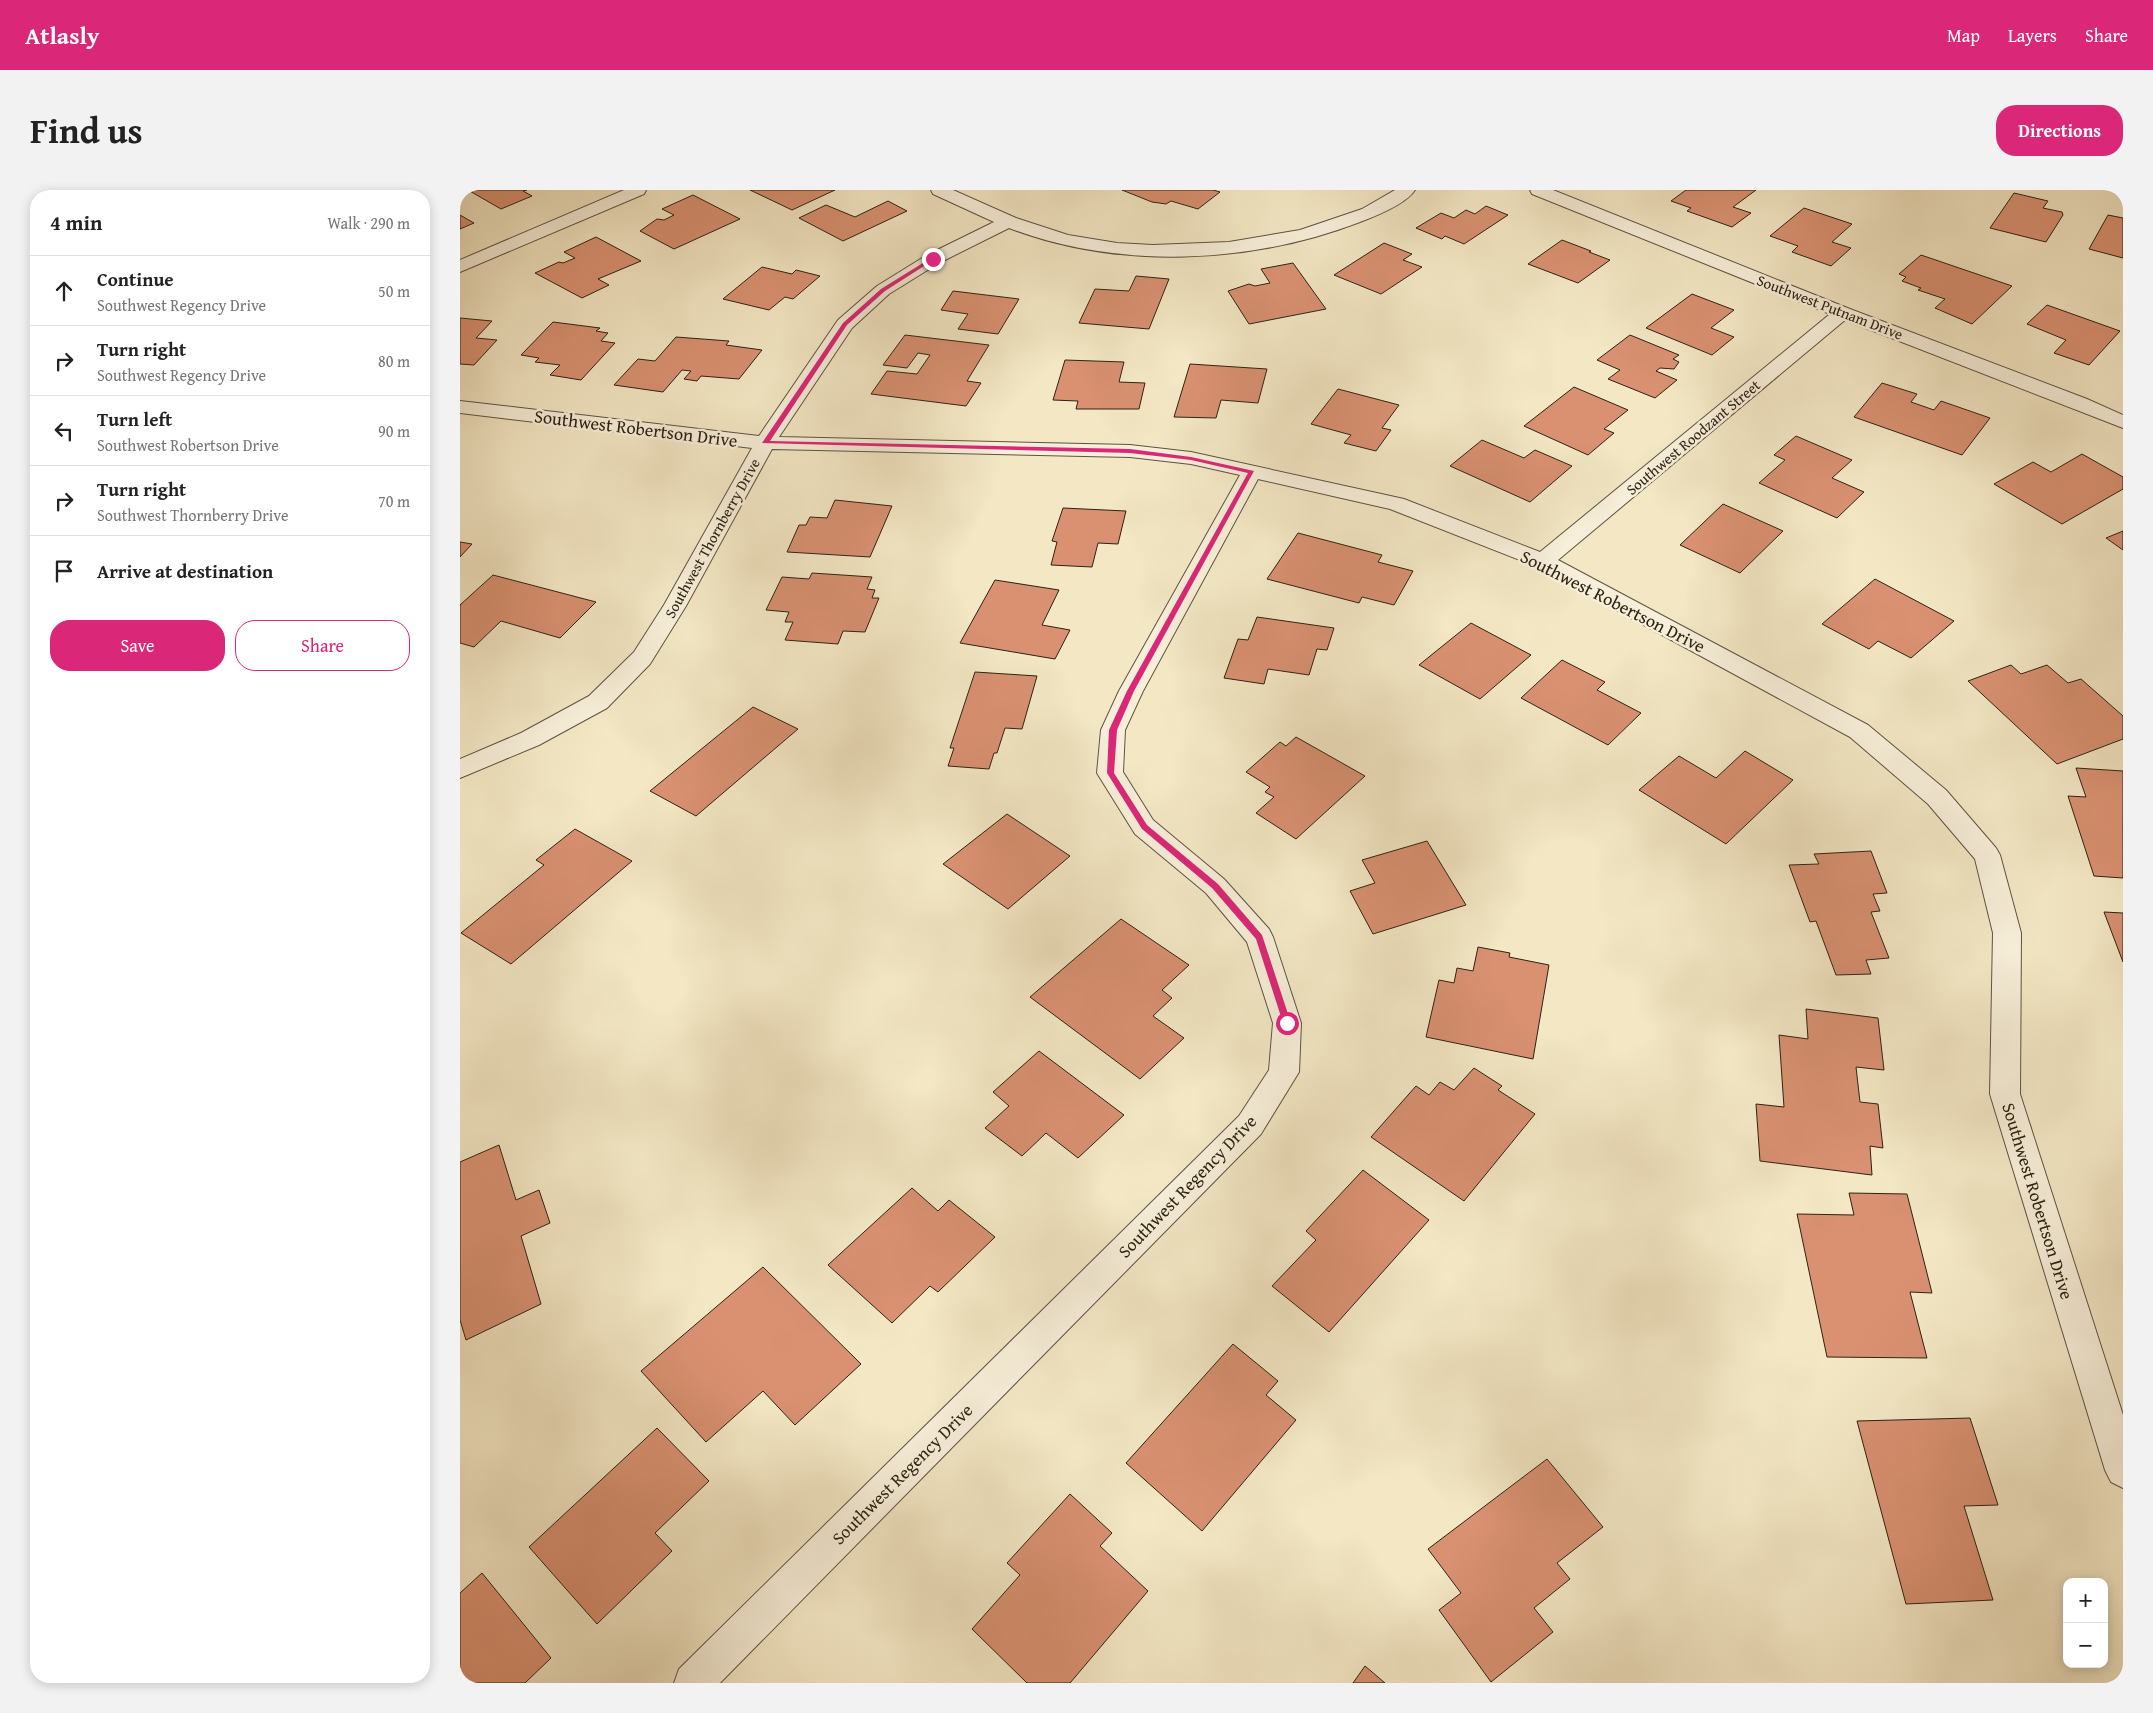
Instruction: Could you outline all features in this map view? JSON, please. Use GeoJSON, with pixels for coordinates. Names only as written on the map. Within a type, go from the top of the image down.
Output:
{"type":"FeatureCollection","features":[{"type":"Feature","properties":{"kind":"street"},"geometry":{"type":"LineString","coordinates":[[460,266],[638,190]]}},
{"type":"Feature","properties":{"kind":"street"},"geometry":{"type":"LineString","coordinates":[[939,190],[1007,222],[1083,244],[1156,251],[1188,251],[1236,246],[1333,227],[1370,213],[1407,190]]}},
{"type":"Feature","properties":{"kind":"street","name":"Southwest Putnam Drive"},"geometry":{"type":"LineString","coordinates":[[1538,190],[1843,313],[2080,403],[2123,422]]}},
{"type":"Feature","properties":{"kind":"street","name":"Southwest Thornberry Drive"},"geometry":{"type":"LineString","coordinates":[[460,769],[530,739],[598,702],[642,658],[675,606],[766,443],[845,324],[883,290],[933,259],[1007,222]]}},
{"type":"Feature","properties":{"kind":"street","name":"Southwest Roodzant Street"},"geometry":{"type":"LineString","coordinates":[[1543,561],[1843,313]]}},
{"type":"Feature","properties":{"kind":"street","name":"Southwest Robertson Drive"},"geometry":{"type":"LineString","coordinates":[[460,407],[766,443],[1130,451],[1191,458],[1396,504],[1543,561],[1859,731],[1937,797],[1987,855],[2007,933],[2004,1094],[2123,1470]]}},
{"type":"Feature","properties":{"kind":"street","name":"Southwest Regency Drive"},"geometry":{"type":"LineString","coordinates":[[694,1683],[1250,1125],[1284,1072],[1287,1023],[1259,937],[1215,886],[1144,827],[1110,773],[1113,730],[1131,691],[1252,472]]}},
{"type":"Feature","properties":{"kind":"building"},"geometry":{"type":"Polygon","coordinates":[[[468,190],[527,190],[523,191],[532,196],[501,209],[468,190]]]}},
{"type":"Feature","properties":{"kind":"building"},"geometry":{"type":"Polygon","coordinates":[[[750,190],[835,190],[792,210],[750,190]]]}},
{"type":"Feature","properties":{"kind":"building"},"geometry":{"type":"Polygon","coordinates":[[[1122,190],[1213,190],[1220,192],[1198,209],[1171,201],[1166,204],[1152,202],[1122,190]]]}},
{"type":"Feature","properties":{"kind":"building"},"geometry":{"type":"Polygon","coordinates":[[[1686,190],[1756,190],[1733,207],[1751,213],[1732,227],[1687,211],[1691,208],[1671,201],[1686,190]]]}},
{"type":"Feature","properties":{"kind":"building"},"geometry":{"type":"Polygon","coordinates":[[[2014,193],[2048,201],[2043,208],[2062,212],[2063,215],[2046,242],[1990,228],[2014,193]]]}},
{"type":"Feature","properties":{"kind":"building"},"geometry":{"type":"Polygon","coordinates":[[[693,195],[740,219],[674,249],[640,231],[657,219],[664,220],[674,215],[662,209],[693,195]]]}},
{"type":"Feature","properties":{"kind":"building"},"geometry":{"type":"Polygon","coordinates":[[[888,201],[907,211],[843,241],[799,218],[826,205],[855,217],[888,201]]]}},
{"type":"Feature","properties":{"kind":"building"},"geometry":{"type":"Polygon","coordinates":[[[1486,206],[1508,215],[1464,244],[1445,236],[1442,239],[1416,228],[1441,213],[1454,218],[1466,210],[1475,214],[1486,206]]]}},
{"type":"Feature","properties":{"kind":"building"},"geometry":{"type":"Polygon","coordinates":[[[1804,208],[1852,224],[1832,242],[1851,248],[1831,266],[1792,252],[1798,246],[1770,236],[1804,208]]]}},
{"type":"Feature","properties":{"kind":"building"},"geometry":{"type":"Polygon","coordinates":[[[460,215],[474,223],[460,229],[460,215]]]}},
{"type":"Feature","properties":{"kind":"building"},"geometry":{"type":"Polygon","coordinates":[[[2108,215],[2123,218],[2123,258],[2089,249],[2108,215]]]}},
{"type":"Feature","properties":{"kind":"building"},"geometry":{"type":"Polygon","coordinates":[[[596,237],[641,261],[598,279],[609,285],[582,298],[535,273],[559,262],[563,263],[575,258],[564,252],[596,237]]]}},
{"type":"Feature","properties":{"kind":"building"},"geometry":{"type":"Polygon","coordinates":[[[1562,240],[1610,260],[1578,283],[1528,264],[1562,240]]]}},
{"type":"Feature","properties":{"kind":"building"},"geometry":{"type":"Polygon","coordinates":[[[1384,243],[1412,254],[1403,260],[1422,267],[1381,294],[1334,275],[1384,243]]]}},
{"type":"Feature","properties":{"kind":"building"},"geometry":{"type":"Polygon","coordinates":[[[1921,255],[2012,286],[1972,324],[1935,308],[1945,299],[1918,290],[1921,288],[1902,281],[1906,277],[1899,274],[1921,255]]]}},
{"type":"Feature","properties":{"kind":"building"},"geometry":{"type":"Polygon","coordinates":[[[1293,263],[1326,309],[1249,324],[1228,291],[1249,284],[1255,286],[1270,283],[1261,269],[1293,263]]]}},
{"type":"Feature","properties":{"kind":"building"},"geometry":{"type":"Polygon","coordinates":[[[762,267],[792,274],[796,270],[820,276],[793,299],[785,297],[769,310],[723,299],[762,267]]]}},
{"type":"Feature","properties":{"kind":"building"},"geometry":{"type":"Polygon","coordinates":[[[1136,276],[1169,279],[1149,329],[1079,323],[1095,289],[1129,291],[1136,276]]]}},
{"type":"Feature","properties":{"kind":"building"},"geometry":{"type":"Polygon","coordinates":[[[953,291],[1019,299],[998,334],[958,329],[968,314],[941,310],[953,291]]]}},
{"type":"Feature","properties":{"kind":"building"},"geometry":{"type":"Polygon","coordinates":[[[1692,294],[1734,310],[1711,328],[1734,337],[1712,355],[1646,328],[1692,294]]]}},
{"type":"Feature","properties":{"kind":"building"},"geometry":{"type":"Polygon","coordinates":[[[2047,305],[2120,331],[2089,365],[2054,353],[2066,340],[2027,324],[2047,305]]]}},
{"type":"Feature","properties":{"kind":"building"},"geometry":{"type":"Polygon","coordinates":[[[460,318],[492,321],[476,338],[497,340],[474,365],[460,364],[460,318]]]}},
{"type":"Feature","properties":{"kind":"building"},"geometry":{"type":"Polygon","coordinates":[[[553,322],[600,328],[596,331],[608,333],[601,341],[615,343],[581,380],[550,375],[560,365],[535,362],[539,358],[521,355],[553,322]]]}},
{"type":"Feature","properties":{"kind":"building"},"geometry":{"type":"Polygon","coordinates":[[[905,335],[989,345],[967,381],[981,383],[966,406],[871,394],[887,371],[917,374],[930,355],[918,353],[907,368],[883,365],[905,335]]]}},
{"type":"Feature","properties":{"kind":"building"},"geometry":{"type":"Polygon","coordinates":[[[1630,335],[1679,355],[1673,359],[1679,362],[1674,369],[1660,368],[1656,371],[1677,380],[1655,398],[1608,379],[1620,370],[1597,360],[1630,335]]]}},
{"type":"Feature","properties":{"kind":"building"},"geometry":{"type":"Polygon","coordinates":[[[676,337],[729,341],[726,345],[762,350],[739,379],[701,376],[697,381],[684,379],[691,371],[682,370],[663,392],[614,385],[638,359],[655,361],[676,337]]]}},
{"type":"Feature","properties":{"kind":"building"},"geometry":{"type":"Polygon","coordinates":[[[1065,360],[1124,362],[1119,382],[1145,383],[1139,409],[1076,409],[1078,401],[1053,400],[1065,360]]]}},
{"type":"Feature","properties":{"kind":"building"},"geometry":{"type":"Polygon","coordinates":[[[1190,364],[1267,369],[1258,403],[1221,400],[1216,418],[1174,417],[1190,364]]]}},
{"type":"Feature","properties":{"kind":"building"},"geometry":{"type":"Polygon","coordinates":[[[1882,383],[1917,394],[1911,402],[1934,410],[1941,401],[1990,418],[1962,455],[1854,417],[1882,383]]]}},
{"type":"Feature","properties":{"kind":"building"},"geometry":{"type":"Polygon","coordinates":[[[1574,387],[1628,410],[1604,429],[1614,433],[1588,455],[1524,426],[1574,387]]]}},
{"type":"Feature","properties":{"kind":"building"},"geometry":{"type":"Polygon","coordinates":[[[1338,389],[1399,405],[1382,428],[1391,430],[1376,451],[1344,443],[1351,435],[1311,424],[1338,389]]]}},
{"type":"Feature","properties":{"kind":"building"},"geometry":{"type":"Polygon","coordinates":[[[1796,436],[1852,460],[1832,478],[1864,492],[1837,518],[1759,483],[1785,460],[1774,455],[1796,436]]]}},
{"type":"Feature","properties":{"kind":"building"},"geometry":{"type":"Polygon","coordinates":[[[1482,440],[1524,458],[1535,450],[1572,466],[1530,502],[1450,466],[1482,440]]]}},
{"type":"Feature","properties":{"kind":"building"},"geometry":{"type":"Polygon","coordinates":[[[2082,454],[2123,477],[2123,489],[2062,524],[1994,484],[2033,462],[2051,472],[2082,454]]]}},
{"type":"Feature","properties":{"kind":"building"},"geometry":{"type":"Polygon","coordinates":[[[835,500],[892,506],[870,557],[787,552],[799,525],[806,525],[810,517],[827,518],[835,500]]]}},
{"type":"Feature","properties":{"kind":"building"},"geometry":{"type":"Polygon","coordinates":[[[1723,504],[1783,531],[1740,573],[1680,545],[1723,504]]]}},
{"type":"Feature","properties":{"kind":"building"},"geometry":{"type":"Polygon","coordinates":[[[1063,508],[1126,511],[1118,544],[1098,543],[1092,567],[1051,565],[1057,542],[1052,541],[1063,508]]]}},
{"type":"Feature","properties":{"kind":"building"},"geometry":{"type":"Polygon","coordinates":[[[2123,531],[2123,550],[2106,538],[2123,531]]]}},
{"type":"Feature","properties":{"kind":"building"},"geometry":{"type":"Polygon","coordinates":[[[1298,533],[1382,555],[1378,562],[1413,571],[1394,605],[1362,597],[1359,603],[1267,579],[1298,533]]]}},
{"type":"Feature","properties":{"kind":"building"},"geometry":{"type":"Polygon","coordinates":[[[460,542],[472,544],[460,557],[460,542]]]}},
{"type":"Feature","properties":{"kind":"building"},"geometry":{"type":"Polygon","coordinates":[[[812,573],[872,577],[867,589],[875,590],[872,598],[879,598],[865,632],[843,631],[838,644],[785,640],[793,622],[785,622],[789,612],[766,610],[782,577],[809,579],[812,573]]]}},
{"type":"Feature","properties":{"kind":"building"},"geometry":{"type":"Polygon","coordinates":[[[493,575],[596,602],[560,638],[501,621],[474,647],[460,643],[460,605],[493,575]]]}},
{"type":"Feature","properties":{"kind":"building"},"geometry":{"type":"Polygon","coordinates":[[[1875,579],[1954,621],[1911,658],[1878,641],[1869,649],[1822,624],[1875,579]]]}},
{"type":"Feature","properties":{"kind":"building"},"geometry":{"type":"Polygon","coordinates":[[[995,580],[1059,590],[1042,625],[1070,630],[1055,659],[960,643],[995,580]]]}},
{"type":"Feature","properties":{"kind":"building"},"geometry":{"type":"Polygon","coordinates":[[[1257,617],[1334,628],[1327,650],[1317,649],[1309,675],[1268,669],[1264,684],[1224,678],[1238,639],[1248,640],[1257,617]]]}},
{"type":"Feature","properties":{"kind":"building"},"geometry":{"type":"Polygon","coordinates":[[[1471,623],[1531,655],[1480,699],[1419,665],[1471,623]]]}},
{"type":"Feature","properties":{"kind":"building"},"geometry":{"type":"Polygon","coordinates":[[[1562,660],[1605,682],[1597,690],[1641,713],[1608,745],[1521,698],[1562,660]]]}},
{"type":"Feature","properties":{"kind":"building"},"geometry":{"type":"Polygon","coordinates":[[[2011,665],[2021,674],[2047,665],[2068,683],[2081,679],[2123,716],[2123,739],[2057,764],[1968,681],[2011,665]]]}},
{"type":"Feature","properties":{"kind":"building"},"geometry":{"type":"Polygon","coordinates":[[[975,672],[1037,676],[1022,729],[1005,728],[997,753],[994,753],[989,769],[948,766],[954,748],[950,748],[975,672]]]}},
{"type":"Feature","properties":{"kind":"building"},"geometry":{"type":"Polygon","coordinates":[[[753,707],[798,729],[696,816],[650,791],[753,707]]]}},
{"type":"Feature","properties":{"kind":"building"},"geometry":{"type":"Polygon","coordinates":[[[1296,737],[1365,776],[1296,839],[1256,813],[1274,797],[1265,792],[1270,787],[1246,772],[1280,742],[1286,746],[1296,737]]]}},
{"type":"Feature","properties":{"kind":"building"},"geometry":{"type":"Polygon","coordinates":[[[1745,751],[1793,780],[1726,844],[1639,790],[1679,756],[1716,778],[1745,751]]]}},
{"type":"Feature","properties":{"kind":"building"},"geometry":{"type":"Polygon","coordinates":[[[2076,768],[2123,771],[2123,878],[2094,876],[2068,796],[2086,797],[2076,768]]]}},
{"type":"Feature","properties":{"kind":"building"},"geometry":{"type":"Polygon","coordinates":[[[1007,814],[1070,856],[1008,909],[943,864],[1007,814]]]}},
{"type":"Feature","properties":{"kind":"building"},"geometry":{"type":"Polygon","coordinates":[[[575,829],[632,861],[511,964],[461,933],[544,865],[536,860],[575,829]]]}},
{"type":"Feature","properties":{"kind":"building"},"geometry":{"type":"Polygon","coordinates":[[[1427,841],[1466,905],[1373,934],[1350,891],[1375,883],[1362,860],[1427,841]]]}},
{"type":"Feature","properties":{"kind":"building"},"geometry":{"type":"Polygon","coordinates":[[[1871,851],[1887,893],[1873,894],[1880,911],[1871,912],[1889,958],[1866,960],[1871,974],[1836,975],[1816,921],[1810,922],[1789,865],[1819,864],[1814,854],[1871,851]]]}},
{"type":"Feature","properties":{"kind":"building"},"geometry":{"type":"Polygon","coordinates":[[[2104,912],[2123,913],[2123,962],[2104,912]]]}},
{"type":"Feature","properties":{"kind":"building"},"geometry":{"type":"Polygon","coordinates":[[[1121,919],[1189,965],[1162,990],[1172,998],[1153,1016],[1184,1038],[1140,1079],[1030,997],[1121,919]]]}},
{"type":"Feature","properties":{"kind":"building"},"geometry":{"type":"Polygon","coordinates":[[[1478,947],[1510,953],[1509,957],[1549,965],[1533,1059],[1426,1037],[1439,980],[1454,983],[1457,968],[1473,971],[1478,947]]]}},
{"type":"Feature","properties":{"kind":"building"},"geometry":{"type":"Polygon","coordinates":[[[1806,1009],[1878,1018],[1884,1070],[1856,1067],[1860,1102],[1878,1104],[1883,1148],[1870,1146],[1872,1175],[1760,1161],[1756,1104],[1784,1107],[1779,1035],[1808,1039],[1806,1009]]]}},
{"type":"Feature","properties":{"kind":"building"},"geometry":{"type":"Polygon","coordinates":[[[1039,1051],[1124,1115],[1078,1158],[1046,1133],[1022,1156],[985,1128],[1009,1106],[993,1092],[1039,1051]]]}},
{"type":"Feature","properties":{"kind":"building"},"geometry":{"type":"Polygon","coordinates":[[[1474,1068],[1502,1086],[1498,1090],[1535,1114],[1464,1201],[1371,1137],[1416,1086],[1429,1095],[1440,1082],[1454,1090],[1474,1068]]]}},
{"type":"Feature","properties":{"kind":"building"},"geometry":{"type":"Polygon","coordinates":[[[499,1145],[516,1200],[539,1190],[550,1223],[521,1236],[541,1304],[466,1340],[460,1320],[460,1162],[499,1145]]]}},
{"type":"Feature","properties":{"kind":"building"},"geometry":{"type":"Polygon","coordinates":[[[1363,1170],[1429,1220],[1329,1332],[1272,1286],[1316,1240],[1306,1231],[1363,1170]]]}},
{"type":"Feature","properties":{"kind":"building"},"geometry":{"type":"Polygon","coordinates":[[[912,1188],[938,1211],[949,1200],[995,1237],[938,1292],[930,1286],[892,1323],[828,1265],[912,1188]]]}},
{"type":"Feature","properties":{"kind":"building"},"geometry":{"type":"Polygon","coordinates":[[[1849,1193],[1907,1194],[1932,1293],[1910,1292],[1927,1358],[1827,1357],[1797,1214],[1854,1215],[1849,1193]]]}},
{"type":"Feature","properties":{"kind":"building"},"geometry":{"type":"Polygon","coordinates":[[[763,1267],[861,1364],[795,1425],[763,1391],[706,1442],[641,1371],[763,1267]]]}},
{"type":"Feature","properties":{"kind":"building"},"geometry":{"type":"Polygon","coordinates":[[[1233,1344],[1278,1381],[1266,1395],[1296,1420],[1202,1531],[1126,1463],[1233,1344]]]}},
{"type":"Feature","properties":{"kind":"building"},"geometry":{"type":"Polygon","coordinates":[[[1970,1418],[1998,1505],[1964,1506],[1993,1600],[1906,1604],[1857,1421],[1970,1418]]]}},
{"type":"Feature","properties":{"kind":"building"},"geometry":{"type":"Polygon","coordinates":[[[657,1428],[709,1481],[655,1533],[672,1551],[597,1624],[529,1547],[657,1428]]]}},
{"type":"Feature","properties":{"kind":"building"},"geometry":{"type":"Polygon","coordinates":[[[1547,1459],[1603,1527],[1557,1563],[1570,1579],[1534,1608],[1553,1632],[1491,1682],[1439,1610],[1461,1593],[1428,1549],[1547,1459]]]}},
{"type":"Feature","properties":{"kind":"building"},"geometry":{"type":"Polygon","coordinates":[[[1070,1494],[1112,1533],[1100,1546],[1148,1591],[1070,1683],[1027,1683],[972,1629],[1020,1575],[1007,1563],[1070,1494]]]}},
{"type":"Feature","properties":{"kind":"building"},"geometry":{"type":"Polygon","coordinates":[[[482,1573],[551,1658],[525,1683],[460,1683],[460,1593],[482,1573]]]}},
{"type":"Feature","properties":{"kind":"building"},"geometry":{"type":"Polygon","coordinates":[[[1365,1666],[1385,1683],[1353,1683],[1365,1666]]]}},
{"type":"Feature","properties":{"kind":"route"},"geometry":{"type":"LineString","coordinates":[[933,259],[883,290],[845,324],[766,443],[1130,451],[1191,458],[1252,472],[1131,691],[1113,730],[1110,773],[1144,827],[1215,886],[1259,937],[1287,1023]]}}]}
